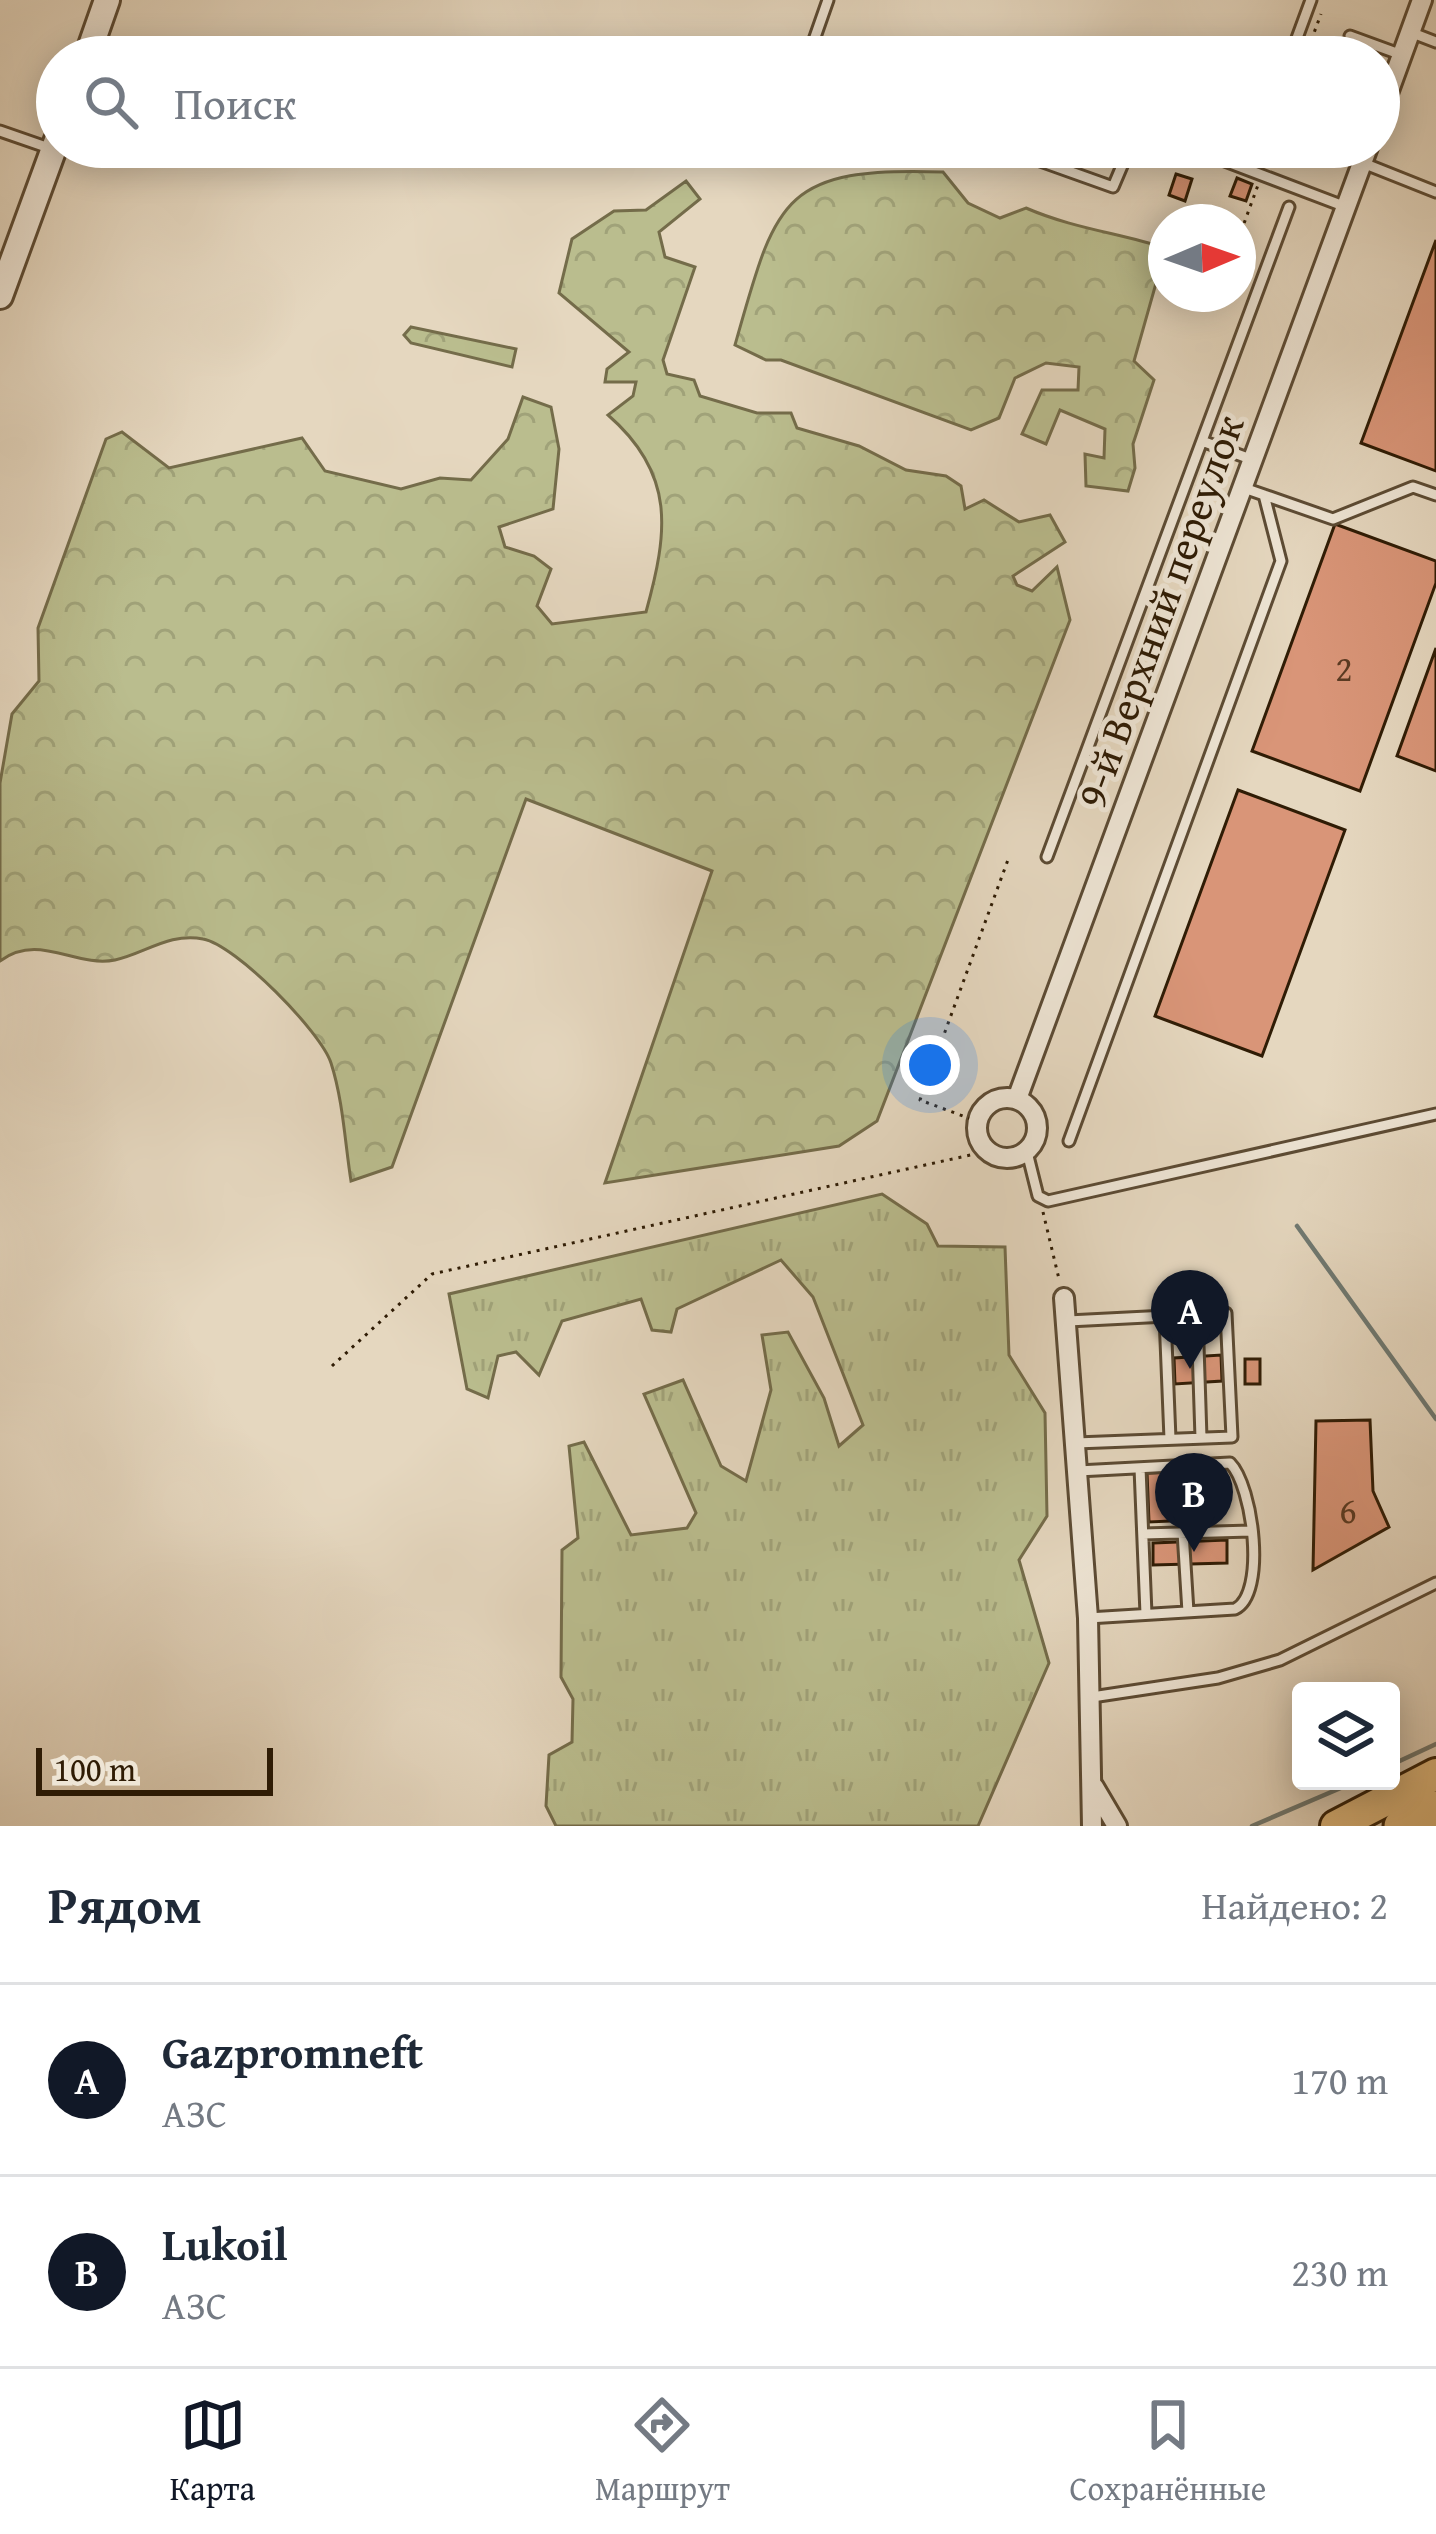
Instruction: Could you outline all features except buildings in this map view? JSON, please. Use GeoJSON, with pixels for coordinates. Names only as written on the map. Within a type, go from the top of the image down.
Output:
{"type":"FeatureCollection","features":[{"type":"Feature","properties":{"kind":"highway"},"geometry":{"type":"LineString","coordinates":[[1401,1826],[1436,1808]]}},
{"type":"Feature","properties":{"kind":"main road"},"geometry":{"type":"LineString","coordinates":[[1336,1826],[1436,1774]]}},
{"type":"Feature","properties":{"kind":"street"},"geometry":{"type":"LineString","coordinates":[[94,36],[107,0]]}},
{"type":"Feature","properties":{"kind":"street"},"geometry":{"type":"LineString","coordinates":[[1400,61],[1422,0]]}},
{"type":"Feature","properties":{"kind":"street"},"geometry":{"type":"LineString","coordinates":[[0,296],[47,168]]}},
{"type":"Feature","properties":{"kind":"street","name":"9-й Верхний переулок"},"geometry":{"type":"LineString","coordinates":[[1017,1099],[1361,168]]}},
{"type":"Feature","properties":{"kind":"street"},"geometry":{"type":"LineString","coordinates":[[1004,1097],[1028,1106],[1037,1130],[1027,1152],[1003,1159],[981,1146],[976,1134],[982,1109],[1004,1097]]}},
{"type":"Feature","properties":{"kind":"street"},"geometry":{"type":"LineString","coordinates":[[1064,1298],[1088,1618],[1092,1826]]}},
{"type":"Feature","properties":{"kind":"street"},"geometry":{"type":"LineString","coordinates":[[1094,1787],[1117,1826]]}},
{"type":"Feature","properties":{"kind":"lane"},"geometry":{"type":"LineString","coordinates":[[815,36],[828,0]]}},
{"type":"Feature","properties":{"kind":"lane"},"geometry":{"type":"LineString","coordinates":[[1298,36],[1311,0]]}},
{"type":"Feature","properties":{"kind":"lane"},"geometry":{"type":"LineString","coordinates":[[1410,32],[1436,42]]}},
{"type":"Feature","properties":{"kind":"lane"},"geometry":{"type":"LineString","coordinates":[[0,130],[36,140]]}},
{"type":"Feature","properties":{"kind":"lane"},"geometry":{"type":"LineString","coordinates":[[1060,168],[1113,187],[1121,168]]}},
{"type":"Feature","properties":{"kind":"lane"},"geometry":{"type":"LineString","coordinates":[[1245,168],[1346,207]]}},
{"type":"Feature","properties":{"kind":"lane"},"geometry":{"type":"LineString","coordinates":[[1391,168],[1436,191]]}},
{"type":"Feature","properties":{"kind":"lane"},"geometry":{"type":"LineString","coordinates":[[1047,857],[1289,207]]}},
{"type":"Feature","properties":{"kind":"lane"},"geometry":{"type":"LineString","coordinates":[[1202,441],[1253,460]]}},
{"type":"Feature","properties":{"kind":"lane"},"geometry":{"type":"LineString","coordinates":[[1243,488],[1333,518],[1414,487],[1436,495]]}},
{"type":"Feature","properties":{"kind":"lane"},"geometry":{"type":"LineString","coordinates":[[1069,1141],[1281,561],[1264,495]]}},
{"type":"Feature","properties":{"kind":"lane"},"geometry":{"type":"LineString","coordinates":[[1027,1152],[1042,1201],[1436,1114]]}},
{"type":"Feature","properties":{"kind":"lane"},"geometry":{"type":"LineString","coordinates":[[1068,1321],[1226,1313],[1232,1437],[1076,1443]]}},
{"type":"Feature","properties":{"kind":"lane"},"geometry":{"type":"LineString","coordinates":[[1197,1315],[1201,1438]]}},
{"type":"Feature","properties":{"kind":"lane"},"geometry":{"type":"LineString","coordinates":[[1166,1316],[1170,1439]]}},
{"type":"Feature","properties":{"kind":"lane"},"geometry":{"type":"LineString","coordinates":[[1078,1471],[1230,1463],[1247,1491],[1251,1531],[1253,1591],[1247,1604],[1088,1618]]}},
{"type":"Feature","properties":{"kind":"lane"},"geometry":{"type":"LineString","coordinates":[[1140,1468],[1146,1614]]}},
{"type":"Feature","properties":{"kind":"lane"},"geometry":{"type":"LineString","coordinates":[[1143,1534],[1251,1531]]}},
{"type":"Feature","properties":{"kind":"lane"},"geometry":{"type":"LineString","coordinates":[[1183,1532],[1188,1612]]}},
{"type":"Feature","properties":{"kind":"lane"},"geometry":{"type":"LineString","coordinates":[[1092,1697],[1218,1678],[1280,1660],[1436,1583]]}},
{"type":"Feature","properties":{"kind":"path"},"geometry":{"type":"LineString","coordinates":[[1313,36],[1326,0]]}},
{"type":"Feature","properties":{"kind":"path"},"geometry":{"type":"LineString","coordinates":[[1251,204],[1262,175]]}},
{"type":"Feature","properties":{"kind":"path"},"geometry":{"type":"LineString","coordinates":[[971,1119],[920,1100],[1010,857]]}},
{"type":"Feature","properties":{"kind":"path"},"geometry":{"type":"LineString","coordinates":[[332,1366],[432,1274],[975,1154]]}},
{"type":"Feature","properties":{"kind":"path"},"geometry":{"type":"LineString","coordinates":[[1042,1201],[1064,1298]]}},
{"type":"Feature","properties":{"kind":"green space"},"geometry":{"type":"Polygon","coordinates":[[[943,172],[968,203],[1000,218],[1026,208],[1148,243],[1148,312],[1134,361],[1154,380],[1133,444],[1135,468],[1128,491],[1086,486],[1085,454],[1104,458],[1105,429],[1060,410],[1046,444],[1022,434],[1042,390],[1078,390],[1079,367],[1046,363],[1015,378],[999,418],[971,430],[781,360],[766,360],[735,345],[762,256],[793,202],[816,186],[848,176],[943,172]]]}},
{"type":"Feature","properties":{"kind":"green space"},"geometry":{"type":"Polygon","coordinates":[[[686,181],[700,199],[659,232],[665,257],[695,267],[663,360],[667,374],[694,380],[700,396],[757,413],[791,413],[797,428],[859,446],[906,470],[946,476],[961,486],[965,509],[984,500],[1019,522],[1050,515],[1065,542],[1013,576],[1017,585],[1032,591],[1057,567],[1070,620],[877,1121],[839,1146],[605,1183],[712,871],[526,799],[392,1167],[351,1181],[338,1092],[324,1049],[276,992],[218,945],[179,938],[115,960],[29,950],[0,961],[0,783],[12,714],[39,681],[38,628],[106,439],[122,432],[169,468],[302,438],[325,471],[401,489],[440,478],[471,480],[508,439],[523,397],[551,407],[559,449],[553,509],[499,527],[505,547],[534,556],[551,569],[537,606],[552,624],[646,612],[659,556],[661,506],[646,459],[608,415],[633,396],[636,382],[605,382],[607,369],[629,352],[559,293],[572,239],[614,211],[646,210],[686,181]]]}},
{"type":"Feature","properties":{"kind":"green space"},"geometry":{"type":"Polygon","coordinates":[[[411,327],[516,349],[512,367],[411,343],[404,335],[411,327]]]}},
{"type":"Feature","properties":{"kind":"green space"},"geometry":{"type":"Polygon","coordinates":[[[882,1194],[927,1224],[938,1246],[1005,1247],[1009,1355],[1045,1413],[1047,1516],[1019,1560],[1049,1663],[978,1826],[556,1826],[546,1806],[549,1755],[572,1742],[573,1699],[561,1677],[562,1550],[578,1538],[569,1446],[584,1442],[631,1535],[687,1528],[696,1513],[644,1394],[683,1380],[721,1466],[746,1481],[771,1390],[762,1335],[788,1332],[824,1398],[839,1446],[863,1425],[813,1297],[781,1260],[677,1309],[671,1332],[652,1330],[641,1299],[562,1321],[539,1375],[516,1352],[498,1356],[488,1398],[467,1389],[449,1294],[882,1194]]]}},
{"type":"Feature","properties":{"kind":"waterway"},"geometry":{"type":"LineString","coordinates":[[1297,1226],[1436,1419]]}},
{"type":"Feature","properties":{"kind":"waterway"},"geometry":{"type":"LineString","coordinates":[[1400,1761],[1436,1744]]}},
{"type":"Feature","properties":{"kind":"waterway"},"geometry":{"type":"LineString","coordinates":[[1252,1826],[1336,1790]]}},
{"type":"Feature","properties":{"kind":"place","name":"Gazpromneft"},"geometry":{"type":"Point","coordinates":[1190,1369]}},
{"type":"Feature","properties":{"kind":"place","name":"Lukoil"},"geometry":{"type":"Point","coordinates":[1194,1552]}}]}
